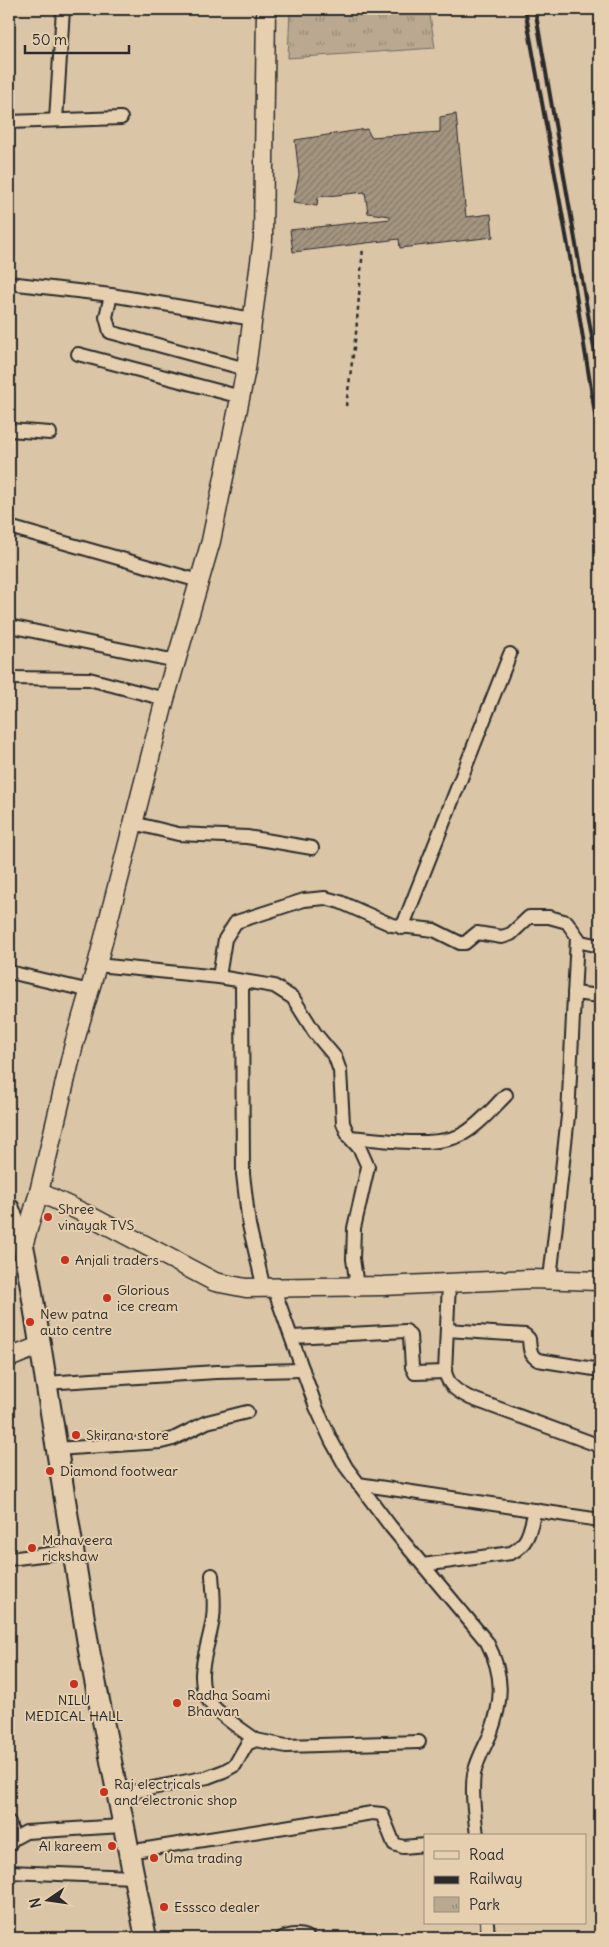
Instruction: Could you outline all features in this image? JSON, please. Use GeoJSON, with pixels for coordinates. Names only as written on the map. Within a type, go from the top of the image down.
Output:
{"type":"FeatureCollection","features":[{"type":"Feature","properties":{"kind":"main road"},"geometry":{"type":"LineString","coordinates":[[23,1246],[39,1192],[74,1044],[97,965],[165,699],[210,541],[241,397],[263,239],[266,9]]}},
{"type":"Feature","properties":{"kind":"main road"},"geometry":{"type":"LineString","coordinates":[[39,1192],[98,1220],[215,1282],[246,1288],[269,1289],[550,1279],[600,1281]]}},
{"type":"Feature","properties":{"kind":"main road"},"geometry":{"type":"LineString","coordinates":[[10,1217],[23,1246],[73,1551],[116,1795],[146,1938]]}},
{"type":"Feature","properties":{"kind":"main road"},"geometry":{"type":"LineString","coordinates":[[9,1358],[39,1346]]}},
{"type":"Feature","properties":{"kind":"street"},"geometry":{"type":"LineString","coordinates":[[56,120],[63,9]]}},
{"type":"Feature","properties":{"kind":"street"},"geometry":{"type":"LineString","coordinates":[[9,122],[121,118]]}},
{"type":"Feature","properties":{"kind":"street"},"geometry":{"type":"LineString","coordinates":[[9,283],[111,295],[253,319]]}},
{"type":"Feature","properties":{"kind":"street"},"geometry":{"type":"LineString","coordinates":[[111,295],[106,317],[110,332],[246,369]]}},
{"type":"Feature","properties":{"kind":"street"},"geometry":{"type":"LineString","coordinates":[[78,354],[241,397]]}},
{"type":"Feature","properties":{"kind":"street"},"geometry":{"type":"LineString","coordinates":[[9,430],[50,433]]}},
{"type":"Feature","properties":{"kind":"street"},"geometry":{"type":"LineString","coordinates":[[9,527],[199,581]]}},
{"type":"Feature","properties":{"kind":"street"},"geometry":{"type":"LineString","coordinates":[[9,626],[176,661]]}},
{"type":"Feature","properties":{"kind":"street"},"geometry":{"type":"LineString","coordinates":[[402,928],[510,654]]}},
{"type":"Feature","properties":{"kind":"street"},"geometry":{"type":"LineString","coordinates":[[9,678],[89,680],[165,699]]}},
{"type":"Feature","properties":{"kind":"street"},"geometry":{"type":"LineString","coordinates":[[133,823],[189,836],[246,837],[312,848]]}},
{"type":"Feature","properties":{"kind":"street"},"geometry":{"type":"LineString","coordinates":[[219,978],[225,940],[236,922],[304,900],[325,898],[340,902],[402,928],[434,930],[454,941],[465,943],[477,933],[502,937],[511,934],[529,918],[549,917],[567,922],[581,942],[600,946]]}},
{"type":"Feature","properties":{"kind":"street"},"geometry":{"type":"LineString","coordinates":[[550,1279],[568,1116],[577,937]]}},
{"type":"Feature","properties":{"kind":"street"},"geometry":{"type":"LineString","coordinates":[[97,965],[274,986],[293,998],[315,1033],[335,1056],[340,1071],[343,1123],[348,1137],[360,1149],[368,1167],[354,1228],[353,1250],[357,1286]]}},
{"type":"Feature","properties":{"kind":"street"},"geometry":{"type":"LineString","coordinates":[[9,972],[90,991]]}},
{"type":"Feature","properties":{"kind":"street"},"geometry":{"type":"LineString","coordinates":[[242,981],[243,1174],[249,1225],[269,1289],[292,1337],[331,1440],[358,1484],[487,1642],[496,1660],[501,1678],[496,1716],[474,1775],[473,1799],[477,1834]]}},
{"type":"Feature","properties":{"kind":"street"},"geometry":{"type":"LineString","coordinates":[[574,993],[600,996]]}},
{"type":"Feature","properties":{"kind":"street"},"geometry":{"type":"LineString","coordinates":[[348,1137],[427,1141],[456,1137],[465,1132],[506,1095]]}},
{"type":"Feature","properties":{"kind":"street"},"geometry":{"type":"LineString","coordinates":[[449,1282],[445,1372],[448,1384],[464,1394],[600,1446]]}},
{"type":"Feature","properties":{"kind":"street"},"geometry":{"type":"LineString","coordinates":[[447,1330],[525,1335],[529,1339],[529,1351],[532,1357],[538,1360],[600,1370]]}},
{"type":"Feature","properties":{"kind":"street"},"geometry":{"type":"LineString","coordinates":[[292,1337],[406,1331],[410,1336],[412,1367],[416,1373],[445,1372]]}},
{"type":"Feature","properties":{"kind":"street"},"geometry":{"type":"LineString","coordinates":[[45,1383],[216,1372],[304,1370]]}},
{"type":"Feature","properties":{"kind":"street"},"geometry":{"type":"LineString","coordinates":[[56,1450],[161,1442],[173,1439],[207,1422],[247,1412]]}},
{"type":"Feature","properties":{"kind":"street"},"geometry":{"type":"LineString","coordinates":[[358,1484],[600,1520]]}},
{"type":"Feature","properties":{"kind":"street"},"geometry":{"type":"LineString","coordinates":[[423,1565],[511,1553],[521,1548],[528,1539],[535,1510]]}},
{"type":"Feature","properties":{"kind":"street"},"geometry":{"type":"LineString","coordinates":[[9,1559],[73,1551]]}},
{"type":"Feature","properties":{"kind":"street"},"geometry":{"type":"LineString","coordinates":[[212,1575],[213,1617],[202,1675],[204,1691],[210,1703],[221,1714],[256,1740],[286,1746],[419,1742]]}},
{"type":"Feature","properties":{"kind":"street"},"geometry":{"type":"LineString","coordinates":[[116,1795],[208,1777],[224,1771],[234,1765],[247,1744],[256,1740]]}},
{"type":"Feature","properties":{"kind":"street"},"geometry":{"type":"LineString","coordinates":[[128,1852],[372,1813],[382,1814],[394,1844],[403,1847],[424,1845]]}},
{"type":"Feature","properties":{"kind":"street"},"geometry":{"type":"LineString","coordinates":[[9,1822],[11,1842],[26,1832],[122,1826]]}},
{"type":"Feature","properties":{"kind":"street"},"geometry":{"type":"LineString","coordinates":[[9,1872],[133,1877]]}},
{"type":"Feature","properties":{"kind":"street"},"geometry":{"type":"LineString","coordinates":[[487,1924],[488,1938]]}},
{"type":"Feature","properties":{"kind":"street"},"geometry":{"type":"LineString","coordinates":[[282,1938],[291,1935],[302,1935],[308,1938]]}},
{"type":"Feature","properties":{"kind":"path"},"geometry":{"type":"LineString","coordinates":[[346,406],[356,333],[363,247]]}},
{"type":"Feature","properties":{"kind":"green space"},"geometry":{"type":"Polygon","coordinates":[[[290,9],[429,9],[435,48],[288,58],[290,9]]]}},
{"type":"Feature","properties":{"kind":"building"},"geometry":{"type":"Polygon","coordinates":[[[456,114],[466,217],[491,214],[493,237],[400,248],[399,239],[293,252],[290,230],[390,219],[390,216],[368,213],[365,192],[318,197],[317,206],[293,203],[299,175],[295,140],[367,129],[371,137],[440,132],[440,117],[456,114]]]}},
{"type":"Feature","properties":{"kind":"railway"},"geometry":{"type":"LineString","coordinates":[[525,9],[570,257],[600,445]]}},
{"type":"Feature","properties":{"kind":"railway"},"geometry":{"type":"LineString","coordinates":[[535,9],[600,383]]}},
{"type":"Feature","properties":{"kind":"place","name":"Shree vinayak TVS"},"geometry":{"type":"Point","coordinates":[48,1217]}},
{"type":"Feature","properties":{"kind":"place","name":"Anjali traders"},"geometry":{"type":"Point","coordinates":[65,1260]}},
{"type":"Feature","properties":{"kind":"place","name":"Glorious ice cream"},"geometry":{"type":"Point","coordinates":[107,1298]}},
{"type":"Feature","properties":{"kind":"place","name":"New patna auto centre"},"geometry":{"type":"Point","coordinates":[30,1322]}},
{"type":"Feature","properties":{"kind":"place","name":"Skirana store"},"geometry":{"type":"Point","coordinates":[76,1435]}},
{"type":"Feature","properties":{"kind":"place","name":"Diamond footwear"},"geometry":{"type":"Point","coordinates":[50,1471]}},
{"type":"Feature","properties":{"kind":"place","name":"Mahaveera rickshaw"},"geometry":{"type":"Point","coordinates":[32,1548]}},
{"type":"Feature","properties":{"kind":"place","name":"NILU MEDICAL HALL"},"geometry":{"type":"Point","coordinates":[74,1684]}},
{"type":"Feature","properties":{"kind":"place","name":"Radha Soami Bhawan"},"geometry":{"type":"Point","coordinates":[177,1703]}},
{"type":"Feature","properties":{"kind":"place","name":"Raj electricals and electronic shop"},"geometry":{"type":"Point","coordinates":[104,1792]}},
{"type":"Feature","properties":{"kind":"place","name":"Al kareem"},"geometry":{"type":"Point","coordinates":[112,1846]}},
{"type":"Feature","properties":{"kind":"place","name":"Uma trading"},"geometry":{"type":"Point","coordinates":[154,1858]}},
{"type":"Feature","properties":{"kind":"place","name":"Esssco dealer"},"geometry":{"type":"Point","coordinates":[164,1907]}}]}
